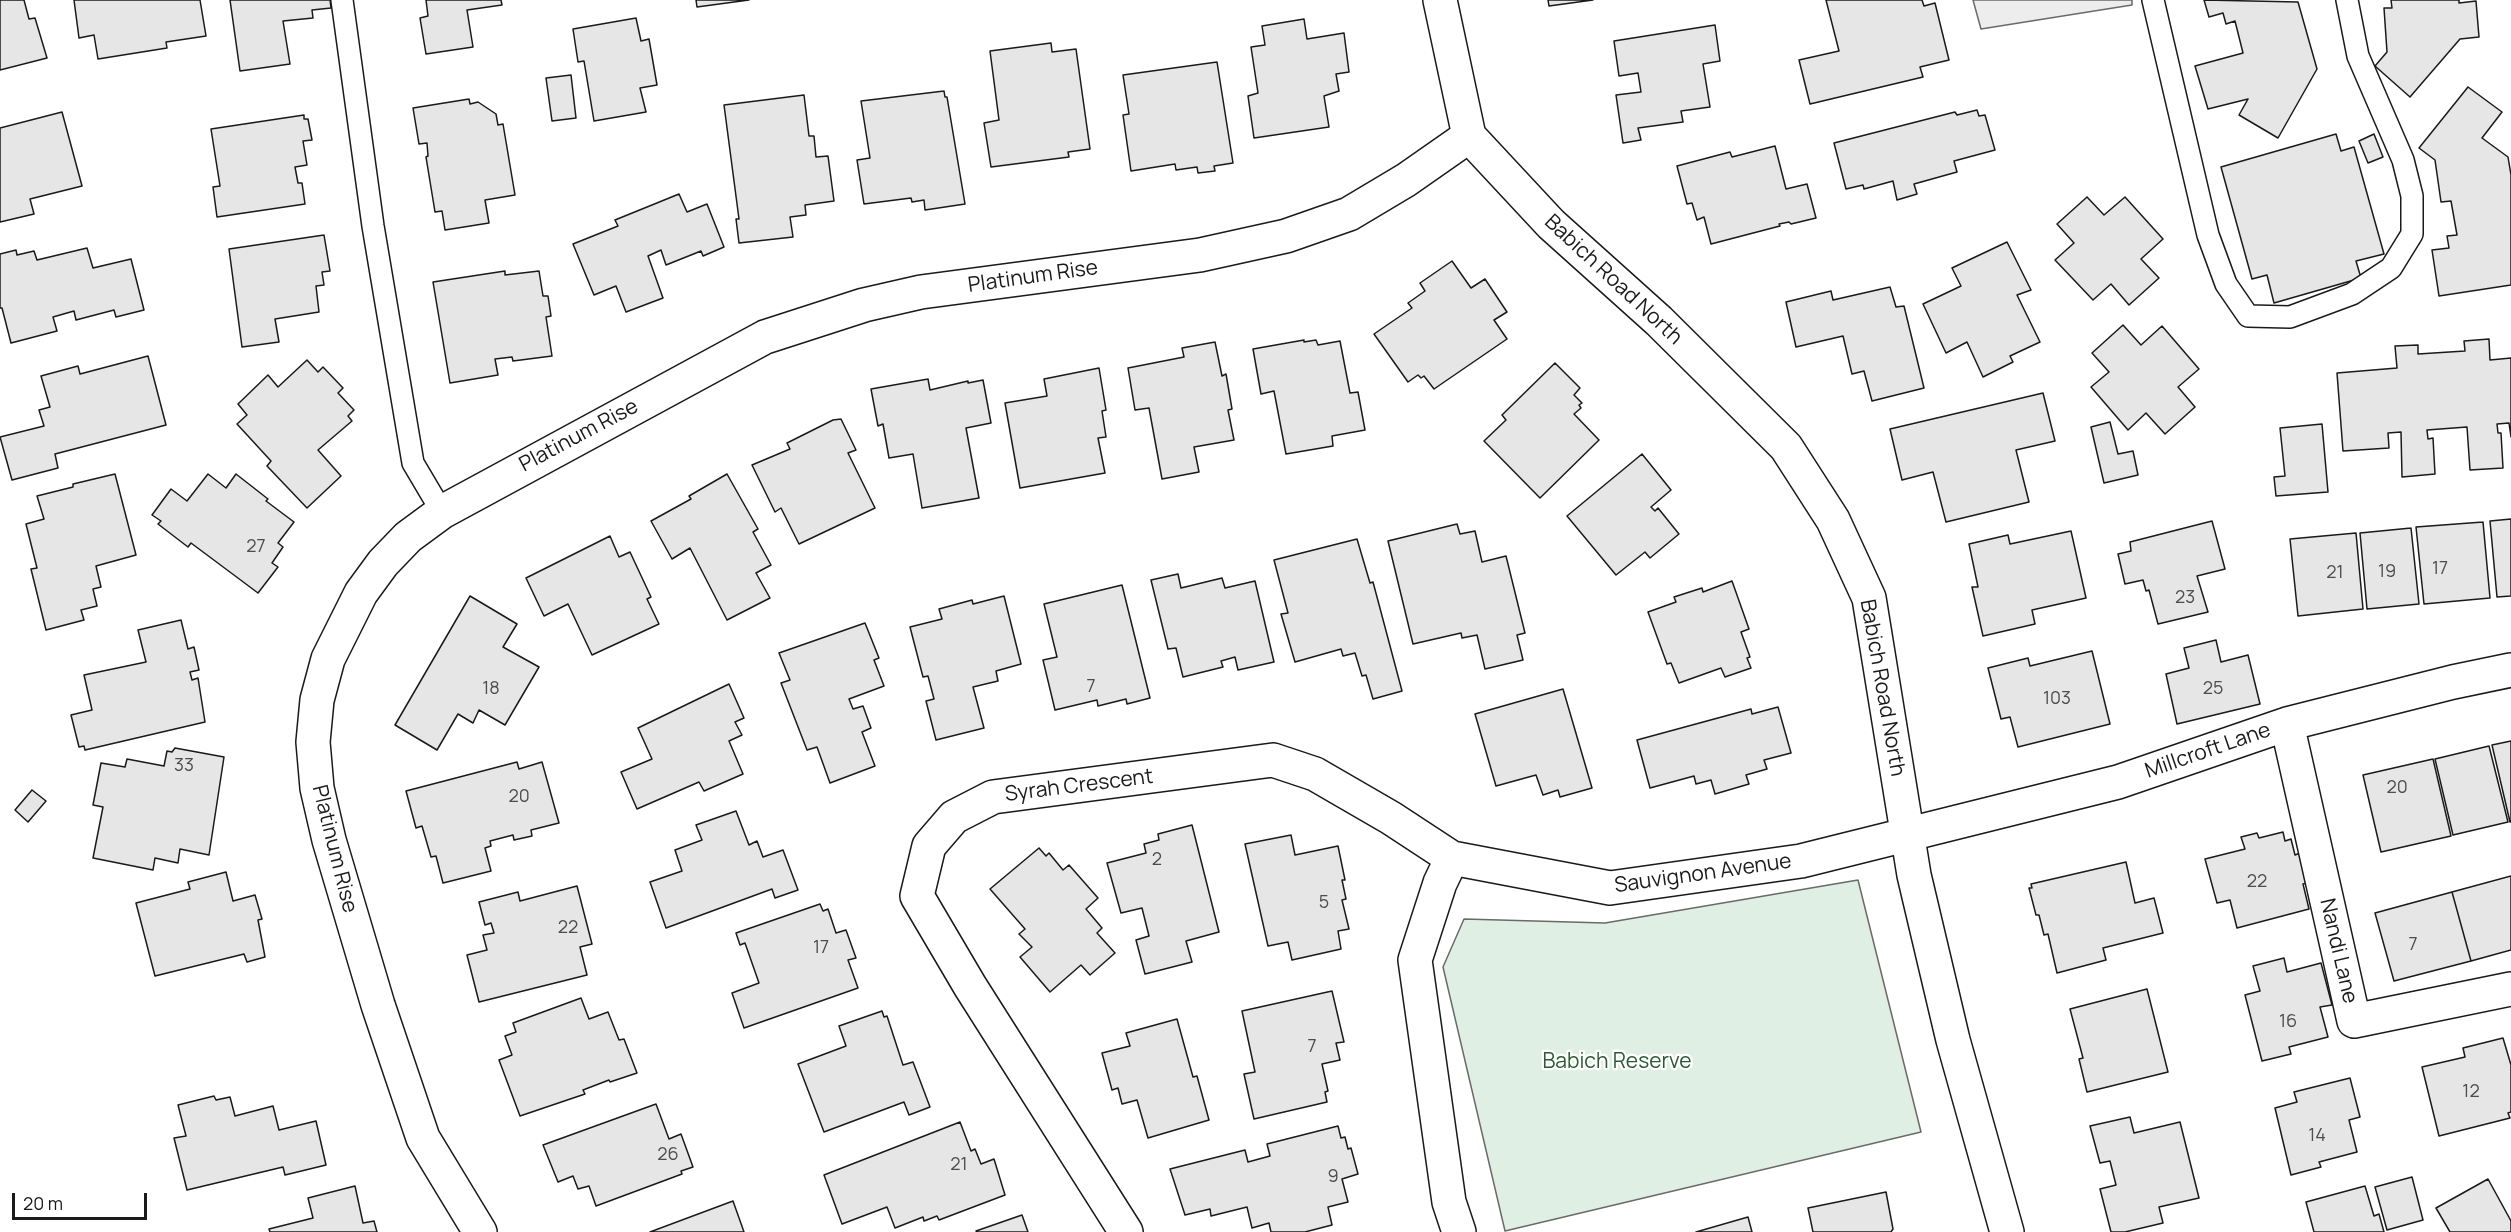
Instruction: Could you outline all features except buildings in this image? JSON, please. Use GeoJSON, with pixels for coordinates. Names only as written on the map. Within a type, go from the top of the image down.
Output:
{"type":"FeatureCollection","features":[{"type":"Feature","properties":{"kind":"street"},"geometry":{"type":"LineString","coordinates":[[1440,0],[1469,136]]}},
{"type":"Feature","properties":{"kind":"street","name":"Platinum Rise"},"geometry":{"type":"LineString","coordinates":[[480,1232],[423,1138],[393,1049],[329,840],[317,788],[313,742],[317,700],[328,659],[357,601],[383,563],[408,537],[442,512],[765,337],[864,305],[921,292],[1200,255],[1286,236],[1349,214],[1406,180],[1469,136]]}},
{"type":"Feature","properties":{"kind":"street","name":"Babich Road North"},"geometry":{"type":"LineString","coordinates":[[1469,136],[1551,224],[1659,321],[1786,447],[1833,520],[1869,598],[1906,835],[1953,1040],[2007,1232]]}},
{"type":"Feature","properties":{"kind":"street","name":"Millcroft Lane"},"geometry":{"type":"LineString","coordinates":[[1906,835],[2118,782],[2287,724],[2511,670]]}},
{"type":"Feature","properties":{"kind":"street","name":"Nandi Lane"},"geometry":{"type":"LineString","coordinates":[[2287,724],[2354,1021],[2511,988]]}},
{"type":"Feature","properties":{"kind":"street","name":"Syrah Crescent"},"geometry":{"type":"LineString","coordinates":[[1126,1232],[969,986],[917,896],[928,846],[954,817],[993,797],[1273,760],[1315,774],[1391,818],[1452,858]]}},
{"type":"Feature","properties":{"kind":"street","name":"Sauvignon Avenue"},"geometry":{"type":"LineString","coordinates":[[1452,858],[1610,888],[1801,861],[1906,835]]}},
{"type":"Feature","properties":{"kind":"street"},"geometry":{"type":"LineString","coordinates":[[1452,858],[1440,883],[1415,960],[1449,1202],[1459,1232]]}},
{"type":"Feature","properties":{"kind":"lane"},"geometry":{"type":"LineString","coordinates":[[342,0],[373,226],[413,463],[442,512]]}},
{"type":"Feature","properties":{"kind":"lane"},"geometry":{"type":"LineString","coordinates":[[2153,0],[2208,235],[2226,284],[2248,316],[2290,317],[2352,294],[2362,288],[2391,268],[2412,234],[2412,196],[2403,160],[2358,56],[2347,0]]}},
{"type":"Feature","properties":{"kind":"green space","name":"Babich Reserve"},"geometry":{"type":"Polygon","coordinates":[[[1858,880],[1921,1132],[1505,1231],[1443,967],[1464,919],[1605,923],[1858,880]]]}},
{"type":"Feature","properties":{"kind":"shaded area"},"geometry":{"type":"Polygon","coordinates":[[[1973,0],[2132,0],[2132,5],[1981,29],[1973,0]]]}}]}
